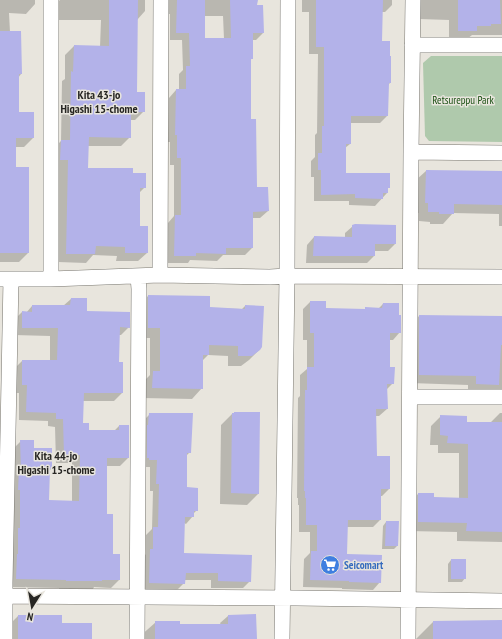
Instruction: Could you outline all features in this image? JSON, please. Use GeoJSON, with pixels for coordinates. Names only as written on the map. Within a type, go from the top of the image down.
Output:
{"type":"FeatureCollection","features":[{"type":"Feature","properties":{"kind":"street"},"geometry":{"type":"LineString","coordinates":[[51,279],[52,0]]}},
{"type":"Feature","properties":{"kind":"street"},"geometry":{"type":"LineString","coordinates":[[160,275],[161,0]]}},
{"type":"Feature","properties":{"kind":"street"},"geometry":{"type":"LineString","coordinates":[[282,639],[287,276],[288,0]]}},
{"type":"Feature","properties":{"kind":"street"},"geometry":{"type":"LineString","coordinates":[[408,639],[413,0]]}},
{"type":"Feature","properties":{"kind":"street"},"geometry":{"type":"LineString","coordinates":[[412,45],[502,45]]}},
{"type":"Feature","properties":{"kind":"street"},"geometry":{"type":"LineString","coordinates":[[411,152],[502,153]]}},
{"type":"Feature","properties":{"kind":"street"},"geometry":{"type":"LineString","coordinates":[[5,639],[3,596],[6,279],[160,275],[502,278]]}},
{"type":"Feature","properties":{"kind":"street"},"geometry":{"type":"LineString","coordinates":[[137,639],[138,276]]}},
{"type":"Feature","properties":{"kind":"street"},"geometry":{"type":"LineString","coordinates":[[410,397],[502,397]]}},
{"type":"Feature","properties":{"kind":"street"},"geometry":{"type":"LineString","coordinates":[[3,596],[502,601]]}},
{"type":"Feature","properties":{"kind":"green space","name":"Retsureppu Park"},"geometry":{"type":"Polygon","coordinates":[[[431,56],[502,56],[502,142],[429,141],[425,136],[423,63],[431,56]]]}},
{"type":"Feature","properties":{"kind":"building"},"geometry":{"type":"Polygon","coordinates":[[[109,0],[138,0],[137,92],[145,92],[145,112],[131,112],[131,138],[89,137],[88,168],[133,168],[133,173],[146,173],[146,188],[140,188],[140,226],[148,226],[148,253],[125,253],[125,247],[96,246],[95,254],[66,254],[68,160],[60,160],[61,140],[70,140],[71,71],[73,72],[74,45],[109,46],[109,0]]]}},
{"type":"Feature","properties":{"kind":"building"},"geometry":{"type":"Polygon","coordinates":[[[177,0],[205,0],[205,38],[231,38],[230,0],[258,0],[257,5],[263,5],[264,33],[253,33],[253,59],[251,59],[251,119],[256,119],[257,187],[268,187],[269,211],[253,212],[253,248],[226,248],[226,254],[196,253],[196,256],[174,256],[175,215],[181,215],[181,158],[177,158],[177,135],[175,135],[176,89],[186,89],[186,66],[190,66],[189,33],[176,33],[177,0]]]}},
{"type":"Feature","properties":{"kind":"building"},"geometry":{"type":"Polygon","coordinates":[[[316,0],[383,0],[382,41],[390,41],[391,56],[391,83],[389,83],[388,116],[351,116],[351,144],[346,144],[346,173],[390,173],[390,188],[388,188],[388,193],[383,193],[383,199],[355,198],[355,194],[321,195],[321,170],[318,170],[318,153],[322,153],[322,126],[324,126],[324,47],[316,47],[316,0]]]}},
{"type":"Feature","properties":{"kind":"building"},"geometry":{"type":"Polygon","coordinates":[[[458,0],[500,0],[501,24],[477,26],[477,31],[458,31],[458,0]]]}},
{"type":"Feature","properties":{"kind":"building"},"geometry":{"type":"Polygon","coordinates":[[[0,31],[21,31],[22,74],[19,74],[19,112],[34,112],[34,138],[16,138],[16,167],[29,167],[29,253],[0,253],[0,31]]]}},
{"type":"Feature","properties":{"kind":"building"},"geometry":{"type":"Polygon","coordinates":[[[426,170],[502,171],[502,205],[454,204],[454,214],[428,212],[428,203],[425,203],[426,170]]]}},
{"type":"Feature","properties":{"kind":"building"},"geometry":{"type":"Polygon","coordinates":[[[352,225],[396,225],[396,244],[375,244],[375,256],[313,256],[314,236],[352,237],[352,225]]]}},
{"type":"Feature","properties":{"kind":"building"},"geometry":{"type":"Polygon","coordinates":[[[148,295],[210,296],[210,307],[245,309],[245,305],[264,306],[262,347],[252,356],[238,356],[238,346],[209,345],[209,355],[203,355],[203,389],[152,388],[153,371],[160,371],[160,328],[148,328],[148,295]]]}},
{"type":"Feature","properties":{"kind":"building"},"geometry":{"type":"Polygon","coordinates":[[[71,298],[87,298],[87,311],[130,312],[130,328],[120,327],[119,362],[123,362],[123,393],[84,393],[83,423],[89,423],[89,430],[119,430],[119,425],[129,425],[129,458],[107,458],[107,514],[113,514],[113,554],[120,554],[120,580],[66,581],[16,579],[18,528],[20,528],[20,490],[18,490],[19,470],[21,471],[20,440],[34,440],[34,448],[52,448],[52,469],[50,469],[49,500],[79,501],[80,455],[64,455],[63,419],[56,419],[56,413],[26,412],[27,385],[22,385],[22,360],[57,360],[58,328],[22,328],[22,311],[32,312],[32,305],[70,305],[71,298]]]}},
{"type":"Feature","properties":{"kind":"building"},"geometry":{"type":"Polygon","coordinates":[[[310,301],[326,301],[326,308],[365,309],[365,307],[382,308],[383,303],[399,303],[401,333],[390,333],[390,367],[395,367],[394,384],[387,384],[388,409],[376,409],[377,456],[390,456],[390,489],[381,489],[381,520],[348,520],[347,554],[382,555],[381,583],[310,580],[311,551],[317,551],[317,525],[306,525],[306,498],[304,491],[305,390],[307,390],[307,367],[314,367],[314,333],[310,333],[310,301]]]}},
{"type":"Feature","properties":{"kind":"building"},"geometry":{"type":"Polygon","coordinates":[[[419,315],[502,316],[502,345],[499,385],[476,384],[476,376],[419,375],[419,315]]]}},
{"type":"Feature","properties":{"kind":"building"},"geometry":{"type":"Polygon","coordinates":[[[260,412],[259,494],[231,493],[232,413],[260,412]]]}},
{"type":"Feature","properties":{"kind":"building"},"geometry":{"type":"Polygon","coordinates":[[[149,413],[193,413],[191,453],[187,453],[187,487],[198,488],[198,511],[194,511],[194,517],[185,517],[184,553],[252,555],[251,582],[218,581],[218,573],[186,573],[185,584],[149,583],[150,549],[153,549],[153,527],[158,527],[159,484],[156,484],[157,460],[149,460],[149,458],[147,458],[147,425],[149,413]]]}},
{"type":"Feature","properties":{"kind":"building"},"geometry":{"type":"Polygon","coordinates":[[[440,415],[467,416],[467,422],[502,422],[502,532],[466,531],[467,523],[418,522],[418,493],[434,493],[434,497],[468,498],[468,444],[447,443],[448,436],[440,435],[440,415]]]}},
{"type":"Feature","properties":{"kind":"building"},"geometry":{"type":"Polygon","coordinates":[[[386,521],[399,521],[398,546],[385,546],[386,521]]]}},
{"type":"Feature","properties":{"kind":"building"},"geometry":{"type":"Polygon","coordinates":[[[451,559],[466,559],[466,579],[451,579],[451,559]]]}},
{"type":"Feature","properties":{"kind":"building"},"geometry":{"type":"Polygon","coordinates":[[[256,614],[257,639],[155,639],[155,621],[180,621],[180,624],[228,624],[228,615],[256,614]]]}},
{"type":"Feature","properties":{"kind":"building"},"geometry":{"type":"Polygon","coordinates":[[[18,615],[62,615],[62,623],[92,623],[92,639],[18,639],[18,615]]]}},
{"type":"Feature","properties":{"kind":"building"},"geometry":{"type":"Polygon","coordinates":[[[502,620],[502,639],[433,639],[433,621],[502,620]]]}},
{"type":"Feature","properties":{"kind":"place","name":"Seicomart"},"geometry":{"type":"Point","coordinates":[330,565]}},
{"type":"Feature","properties":{"kind":"district","name":"Kita 43-jo Higashi 15-chome"},"geometry":{"type":"Point","coordinates":[99,102]}},
{"type":"Feature","properties":{"kind":"district","name":"Kita 44-jo Higashi 15-chome"},"geometry":{"type":"Point","coordinates":[56,463]}}]}
